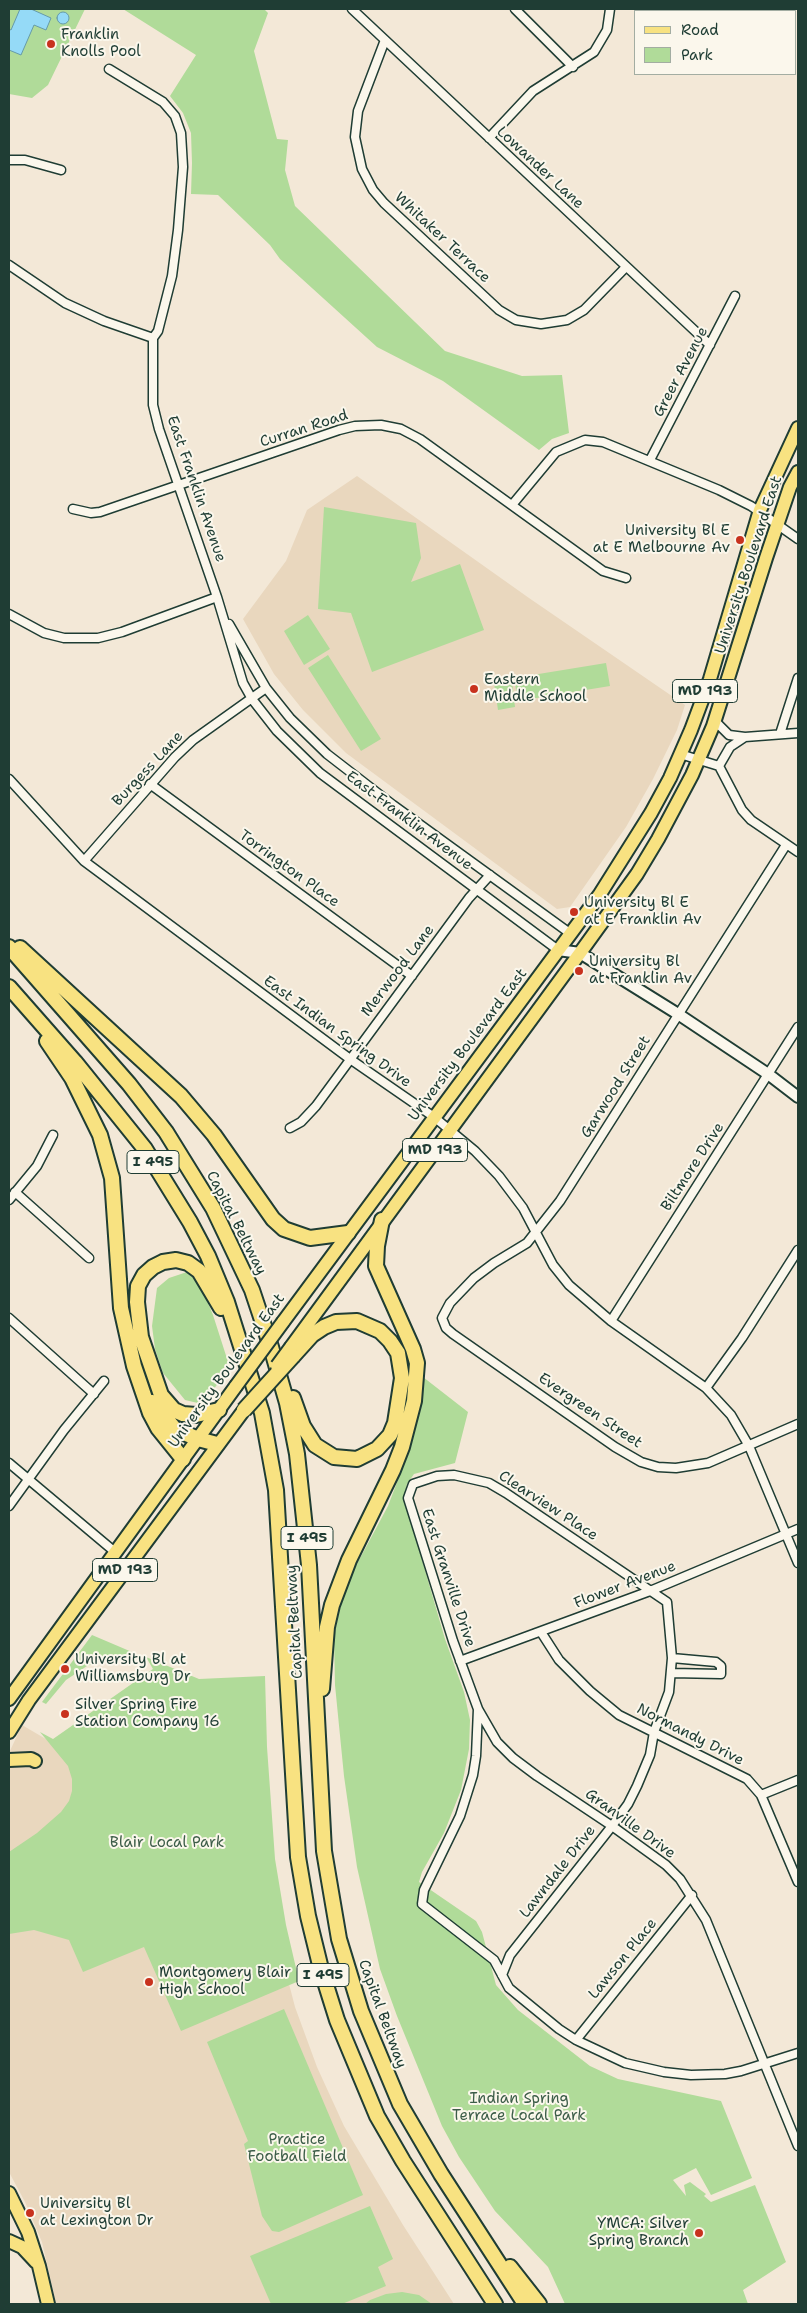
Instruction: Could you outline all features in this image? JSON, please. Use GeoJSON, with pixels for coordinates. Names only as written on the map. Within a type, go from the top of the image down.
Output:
{"type":"FeatureCollection","features":[{"type":"Feature","properties":{"kind":"highway"},"geometry":{"type":"LineString","coordinates":[[9,938],[162,1076],[181,1096],[214,1135],[274,1220],[284,1229],[310,1238],[348,1233]]}},
{"type":"Feature","properties":{"kind":"highway","name":"Capital Beltway"},"geometry":{"type":"LineString","coordinates":[[9,947],[124,1078],[166,1132],[213,1208],[252,1290],[272,1347],[287,1403],[297,1454],[309,1565],[319,1792],[324,1852],[333,1911],[356,1996],[378,2056],[400,2104],[455,2197],[524,2304]]}},
{"type":"Feature","properties":{"kind":"highway"},"geometry":{"type":"LineString","coordinates":[[11,989],[72,1078],[100,1135],[112,1178],[121,1308],[134,1366],[150,1413],[158,1428],[183,1459]]}},
{"type":"Feature","properties":{"kind":"highway","name":"Capital Beltway"},"geometry":{"type":"LineString","coordinates":[[11,989],[127,1124],[170,1188],[208,1256],[228,1302],[248,1362],[268,1438],[276,1490],[298,1857],[308,1916],[321,1969],[337,2020],[377,2116],[403,2162],[495,2304]]}},
{"type":"Feature","properties":{"kind":"highway"},"geometry":{"type":"LineString","coordinates":[[319,1792],[322,1687],[330,1612],[339,1583],[402,1447],[409,1424],[417,1379],[413,1349],[376,1266],[377,1246],[382,1220]]}},
{"type":"Feature","properties":{"kind":"highway"},"geometry":{"type":"LineString","coordinates":[[219,1410],[196,1415],[183,1414],[174,1410],[161,1395],[147,1359],[138,1321],[138,1286],[144,1275],[158,1264],[176,1260],[188,1263],[199,1271],[219,1302],[248,1362]]}},
{"type":"Feature","properties":{"kind":"highway"},"geometry":{"type":"LineString","coordinates":[[244,1410],[292,1352],[312,1335],[336,1322],[357,1321],[380,1331],[398,1353],[402,1378],[395,1423],[385,1442],[367,1456],[357,1459],[334,1457],[316,1445],[303,1426],[252,1290]]}},
{"type":"Feature","properties":{"kind":"highway"},"geometry":{"type":"LineString","coordinates":[[134,1366],[148,1395],[175,1429],[198,1439],[218,1444]]}},
{"type":"Feature","properties":{"kind":"highway"},"geometry":{"type":"LineString","coordinates":[[455,2197],[539,2304]]}},
{"type":"Feature","properties":{"kind":"main road","name":"University Boulevard East"},"geometry":{"type":"LineString","coordinates":[[9,1699],[114,1552],[600,894],[631,849],[670,778],[710,679],[760,510],[798,428]]}},
{"type":"Feature","properties":{"kind":"main road","name":"University Boulevard East"},"geometry":{"type":"LineString","coordinates":[[292,1352],[382,1220],[580,953],[637,874],[658,839],[698,760],[715,721],[777,524],[798,472]]}},
{"type":"Feature","properties":{"kind":"main road","name":"MD 193"},"geometry":{"type":"LineString","coordinates":[[9,1732],[12,1717],[244,1410]]}},
{"type":"Feature","properties":{"kind":"main road"},"geometry":{"type":"LineString","coordinates":[[9,1760],[31,1759],[35,1761]]}},
{"type":"Feature","properties":{"kind":"main road"},"geometry":{"type":"LineString","coordinates":[[10,2197],[28,2232],[48,2304]]}},
{"type":"Feature","properties":{"kind":"main road"},"geometry":{"type":"LineString","coordinates":[[9,2241],[22,2247],[39,2266]]}},
{"type":"Feature","properties":{"kind":"street","name":"Lowander Lane"},"geometry":{"type":"LineString","coordinates":[[352,9],[710,346]]}},
{"type":"Feature","properties":{"kind":"street"},"geometry":{"type":"LineString","coordinates":[[515,9],[573,67]]}},
{"type":"Feature","properties":{"kind":"street"},"geometry":{"type":"LineString","coordinates":[[489,138],[532,91],[552,77],[573,67],[594,52],[607,30],[610,9]]}},
{"type":"Feature","properties":{"kind":"street","name":"Whitaker Terrace"},"geometry":{"type":"LineString","coordinates":[[385,40],[358,110],[355,137],[366,176],[373,190],[391,209],[498,310],[516,320],[542,324],[567,320],[584,310],[626,267]]}},
{"type":"Feature","properties":{"kind":"street","name":"East Franklin Avenue"},"geometry":{"type":"LineString","coordinates":[[109,69],[163,102],[175,116],[181,133],[183,167],[178,230],[172,276],[158,331],[153,338],[153,405],[159,429],[217,597],[243,683],[252,699],[277,731],[320,773],[558,950],[580,953],[678,1014],[768,1074],[798,1097]]}},
{"type":"Feature","properties":{"kind":"street"},"geometry":{"type":"LineString","coordinates":[[9,160],[25,160],[61,170]]}},
{"type":"Feature","properties":{"kind":"street"},"geometry":{"type":"LineString","coordinates":[[9,265],[65,303],[104,321],[153,338]]}},
{"type":"Feature","properties":{"kind":"street","name":"Greer Avenue"},"geometry":{"type":"LineString","coordinates":[[650,460],[736,296]]}},
{"type":"Feature","properties":{"kind":"street","name":"Curran Road"},"geometry":{"type":"LineString","coordinates":[[73,509],[91,513],[100,512],[339,430],[355,426],[381,426],[401,429],[420,439],[603,571],[626,578]]}},
{"type":"Feature","properties":{"kind":"street"},"geometry":{"type":"LineString","coordinates":[[512,505],[550,457],[570,444],[585,440],[603,442],[720,490],[760,510],[798,540]]}},
{"type":"Feature","properties":{"kind":"street"},"geometry":{"type":"LineString","coordinates":[[9,614],[44,633],[64,638],[98,638],[122,632],[217,597]]}},
{"type":"Feature","properties":{"kind":"street","name":"East Franklin Avenue"},"geometry":{"type":"LineString","coordinates":[[217,597],[231,629],[266,688],[290,718],[327,754],[570,934],[580,953]]}},
{"type":"Feature","properties":{"kind":"street"},"geometry":{"type":"LineString","coordinates":[[780,734],[798,678]]}},
{"type":"Feature","properties":{"kind":"street","name":"Burgess Lane"},"geometry":{"type":"LineString","coordinates":[[84,861],[150,784],[193,740],[266,688]]}},
{"type":"Feature","properties":{"kind":"street"},"geometry":{"type":"LineString","coordinates":[[715,721],[729,735],[745,737],[798,733]]}},
{"type":"Feature","properties":{"kind":"street"},"geometry":{"type":"LineString","coordinates":[[719,766],[730,747],[745,737]]}},
{"type":"Feature","properties":{"kind":"street"},"geometry":{"type":"LineString","coordinates":[[680,754],[719,766],[742,810],[751,820],[798,852]]}},
{"type":"Feature","properties":{"kind":"street","name":"East Indian Spring Drive"},"geometry":{"type":"LineString","coordinates":[[9,779],[84,861],[350,1059],[450,1129],[499,1176],[523,1208],[553,1265],[568,1285],[611,1321],[706,1388],[731,1415],[749,1446],[798,1563]]}},
{"type":"Feature","properties":{"kind":"street","name":"Torrington Place"},"geometry":{"type":"LineString","coordinates":[[150,784],[412,976]]}},
{"type":"Feature","properties":{"kind":"street","name":"Garwood Street"},"geometry":{"type":"LineString","coordinates":[[442,1318],[450,1303],[474,1278],[494,1263],[527,1244],[560,1201],[786,844]]}},
{"type":"Feature","properties":{"kind":"street","name":"Merwood Lane"},"geometry":{"type":"LineString","coordinates":[[290,1128],[301,1122],[316,1106],[476,889],[490,875]]}},
{"type":"Feature","properties":{"kind":"street","name":"Biltmore Drive"},"geometry":{"type":"LineString","coordinates":[[611,1321],[798,1028]]}},
{"type":"Feature","properties":{"kind":"street"},"geometry":{"type":"LineString","coordinates":[[9,1200],[37,1166],[54,1134]]}},
{"type":"Feature","properties":{"kind":"street"},"geometry":{"type":"LineString","coordinates":[[15,1192],[89,1258]]}},
{"type":"Feature","properties":{"kind":"street"},"geometry":{"type":"LineString","coordinates":[[706,1388],[742,1338],[798,1250]]}},
{"type":"Feature","properties":{"kind":"street"},"geometry":{"type":"LineString","coordinates":[[9,1318],[94,1394]]}},
{"type":"Feature","properties":{"kind":"street","name":"Evergreen Street"},"geometry":{"type":"LineString","coordinates":[[442,1318],[446,1328],[453,1334],[641,1462],[658,1467],[676,1468],[708,1463],[798,1424]]}},
{"type":"Feature","properties":{"kind":"street"},"geometry":{"type":"LineString","coordinates":[[9,1506],[64,1430],[104,1381]]}},
{"type":"Feature","properties":{"kind":"street"},"geometry":{"type":"LineString","coordinates":[[9,1463],[114,1552]]}},
{"type":"Feature","properties":{"kind":"street","name":"Clearview Place"},"geometry":{"type":"LineString","coordinates":[[421,1481],[437,1476],[454,1475],[489,1483],[506,1492],[650,1591]]}},
{"type":"Feature","properties":{"kind":"street","name":"East Granville Drive"},"geometry":{"type":"LineString","coordinates":[[421,1481],[413,1484],[408,1498],[460,1661]]}},
{"type":"Feature","properties":{"kind":"street","name":"Flower Avenue"},"geometry":{"type":"LineString","coordinates":[[460,1661],[650,1591],[798,1529]]}},
{"type":"Feature","properties":{"kind":"street","name":"Lawndale Drive"},"geometry":{"type":"LineString","coordinates":[[502,1975],[510,1955],[628,1804],[650,1755],[654,1732],[669,1692],[672,1658],[667,1602],[650,1591]]}},
{"type":"Feature","properties":{"kind":"street","name":"Normandy Drive"},"geometry":{"type":"LineString","coordinates":[[541,1632],[560,1660],[590,1691],[619,1715],[747,1779],[761,1795],[798,1882]]}},
{"type":"Feature","properties":{"kind":"street"},"geometry":{"type":"LineString","coordinates":[[672,1658],[716,1662],[721,1666],[721,1674],[672,1673]]}},
{"type":"Feature","properties":{"kind":"street","name":"Granville Drive"},"geometry":{"type":"LineString","coordinates":[[460,1661],[478,1710],[497,1742],[513,1758],[666,1865],[692,1895],[706,1920],[798,2146]]}},
{"type":"Feature","properties":{"kind":"street"},"geometry":{"type":"LineString","coordinates":[[478,1710],[476,1756],[473,1775],[460,1816],[424,1890],[422,1904],[494,1960],[509,1988],[559,2029],[576,2040],[625,2063],[664,2072],[691,2075],[725,2074],[798,2053]]}},
{"type":"Feature","properties":{"kind":"street"},"geometry":{"type":"LineString","coordinates":[[761,1795],[798,1780]]}},
{"type":"Feature","properties":{"kind":"street","name":"Lawson Place"},"geometry":{"type":"LineString","coordinates":[[576,2040],[692,1895]]}},
{"type":"Feature","properties":{"kind":"shaded area","name":"Eastern Middle School"},"geometry":{"type":"Polygon","coordinates":[[[357,476],[529,598],[685,705],[677,730],[653,779],[626,827],[570,907],[557,909],[346,753],[303,710],[274,674],[243,619],[286,561],[307,510],[357,476]]]}},
{"type":"Feature","properties":{"kind":"shaded area","name":"Montgomery Blair High School"},"geometry":{"type":"Polygon","coordinates":[[[22,1725],[51,1742],[282,1957],[295,2007],[317,2067],[344,2126],[403,2225],[454,2304],[56,2304],[42,2242],[25,2202],[9,2172],[9,1753],[22,1725]]]}},
{"type":"Feature","properties":{"kind":"green space"},"geometry":{"type":"Polygon","coordinates":[[[9,9],[85,9],[48,85],[32,98],[9,94],[9,9]]]}},
{"type":"Feature","properties":{"kind":"green space"},"geometry":{"type":"Polygon","coordinates":[[[123,9],[264,9],[268,13],[254,51],[277,139],[288,140],[285,170],[295,206],[445,351],[522,376],[562,375],[569,433],[552,439],[539,450],[443,381],[377,347],[280,259],[270,245],[218,195],[191,194],[191,133],[183,113],[170,96],[196,55],[123,9]]]}},
{"type":"Feature","properties":{"kind":"green space"},"geometry":{"type":"Polygon","coordinates":[[[324,507],[416,523],[421,558],[411,582],[460,564],[484,630],[372,672],[351,613],[318,609],[324,507]]]}},
{"type":"Feature","properties":{"kind":"green space"},"geometry":{"type":"Polygon","coordinates":[[[308,615],[330,649],[304,665],[284,631],[308,615]]]}},
{"type":"Feature","properties":{"kind":"green space"},"geometry":{"type":"Polygon","coordinates":[[[328,655],[381,739],[361,751],[308,668],[328,655]]]}},
{"type":"Feature","properties":{"kind":"green space"},"geometry":{"type":"Polygon","coordinates":[[[606,663],[610,686],[518,701],[514,678],[606,663]]]}},
{"type":"Feature","properties":{"kind":"green space"},"geometry":{"type":"Polygon","coordinates":[[[512,681],[515,707],[498,710],[494,683],[512,681]]]}},
{"type":"Feature","properties":{"kind":"green space"},"geometry":{"type":"Polygon","coordinates":[[[187,1272],[200,1283],[213,1315],[230,1368],[202,1404],[185,1400],[163,1373],[155,1349],[152,1326],[157,1288],[169,1278],[187,1272]]]}},
{"type":"Feature","properties":{"kind":"green space","name":"Indian Spring Terrace Local Park"},"geometry":{"type":"Polygon","coordinates":[[[423,1377],[468,1412],[455,1463],[414,1474],[407,1484],[404,1498],[445,1639],[464,1692],[470,1720],[469,1749],[461,1790],[444,1833],[422,1872],[419,1882],[476,1921],[482,1932],[496,1985],[518,2010],[590,2066],[618,2079],[721,2101],[752,2178],[711,2195],[696,2168],[673,2180],[686,2196],[684,2185],[690,2182],[706,2194],[704,2196],[711,2202],[755,2185],[786,2262],[743,2290],[748,2304],[565,2304],[548,2267],[495,2211],[459,2157],[442,2126],[380,1969],[357,1867],[344,1776],[335,1685],[334,1638],[343,1590],[388,1506],[410,1448],[421,1401],[423,1377]]]}},
{"type":"Feature","properties":{"kind":"green space"},"geometry":{"type":"Polygon","coordinates":[[[92,1635],[139,1655],[118,1655],[87,1666],[66,1680],[46,1704],[42,1702],[92,1635]]]}},
{"type":"Feature","properties":{"kind":"green space","name":"Blair Local Park"},"geometry":{"type":"Polygon","coordinates":[[[146,1657],[199,1679],[265,1676],[267,1747],[275,1859],[286,1925],[299,1981],[181,2031],[144,1947],[83,1972],[69,1940],[34,1930],[9,1934],[9,1852],[37,1833],[61,1812],[69,1801],[72,1791],[72,1779],[68,1766],[40,1732],[53,1739],[153,1669],[146,1657]]]}},
{"type":"Feature","properties":{"kind":"green space","name":"Practice Football Field"},"geometry":{"type":"Polygon","coordinates":[[[284,2009],[363,2195],[279,2232],[272,2231],[262,2216],[244,2144],[248,2141],[207,2042],[284,2009]]]}},
{"type":"Feature","properties":{"kind":"green space"},"geometry":{"type":"Polygon","coordinates":[[[370,2206],[393,2259],[378,2267],[386,2286],[342,2304],[271,2304],[250,2256],[370,2206]]]}},
{"type":"Feature","properties":{"kind":"green space"},"geometry":{"type":"Polygon","coordinates":[[[402,2292],[419,2295],[432,2304],[365,2304],[386,2294],[402,2292]]]}},
{"type":"Feature","properties":{"kind":"water"},"geometry":{"type":"Polygon","coordinates":[[[20,9],[31,9],[51,18],[46,30],[34,25],[21,55],[9,50],[9,29],[11,30],[20,9]]]}},
{"type":"Feature","properties":{"kind":"water"},"geometry":{"type":"Polygon","coordinates":[[[61,12],[65,12],[69,18],[65,24],[61,24],[57,20],[57,16],[61,12]]]}},
{"type":"Feature","properties":{"kind":"place","name":"Franklin Knolls Pool"},"geometry":{"type":"Point","coordinates":[51,44]}},
{"type":"Feature","properties":{"kind":"place","name":"University Bl E at E Melbourne Av"},"geometry":{"type":"Point","coordinates":[740,540]}},
{"type":"Feature","properties":{"kind":"place","name":"Eastern Middle School"},"geometry":{"type":"Point","coordinates":[474,689]}},
{"type":"Feature","properties":{"kind":"place","name":"University Bl E at E Franklin Av"},"geometry":{"type":"Point","coordinates":[574,912]}},
{"type":"Feature","properties":{"kind":"place","name":"University Bl at Franklin Av"},"geometry":{"type":"Point","coordinates":[579,971]}},
{"type":"Feature","properties":{"kind":"place","name":"University Bl at Williamsburg Dr"},"geometry":{"type":"Point","coordinates":[65,1669]}},
{"type":"Feature","properties":{"kind":"place","name":"Silver Spring Fire Station Company 16"},"geometry":{"type":"Point","coordinates":[65,1714]}},
{"type":"Feature","properties":{"kind":"place","name":"Montgomery Blair High School"},"geometry":{"type":"Point","coordinates":[149,1982]}},
{"type":"Feature","properties":{"kind":"place","name":"University Bl at Lexington Dr"},"geometry":{"type":"Point","coordinates":[30,2213]}},
{"type":"Feature","properties":{"kind":"place","name":"YMCA: Silver Spring Branch"},"geometry":{"type":"Point","coordinates":[699,2233]}}]}
